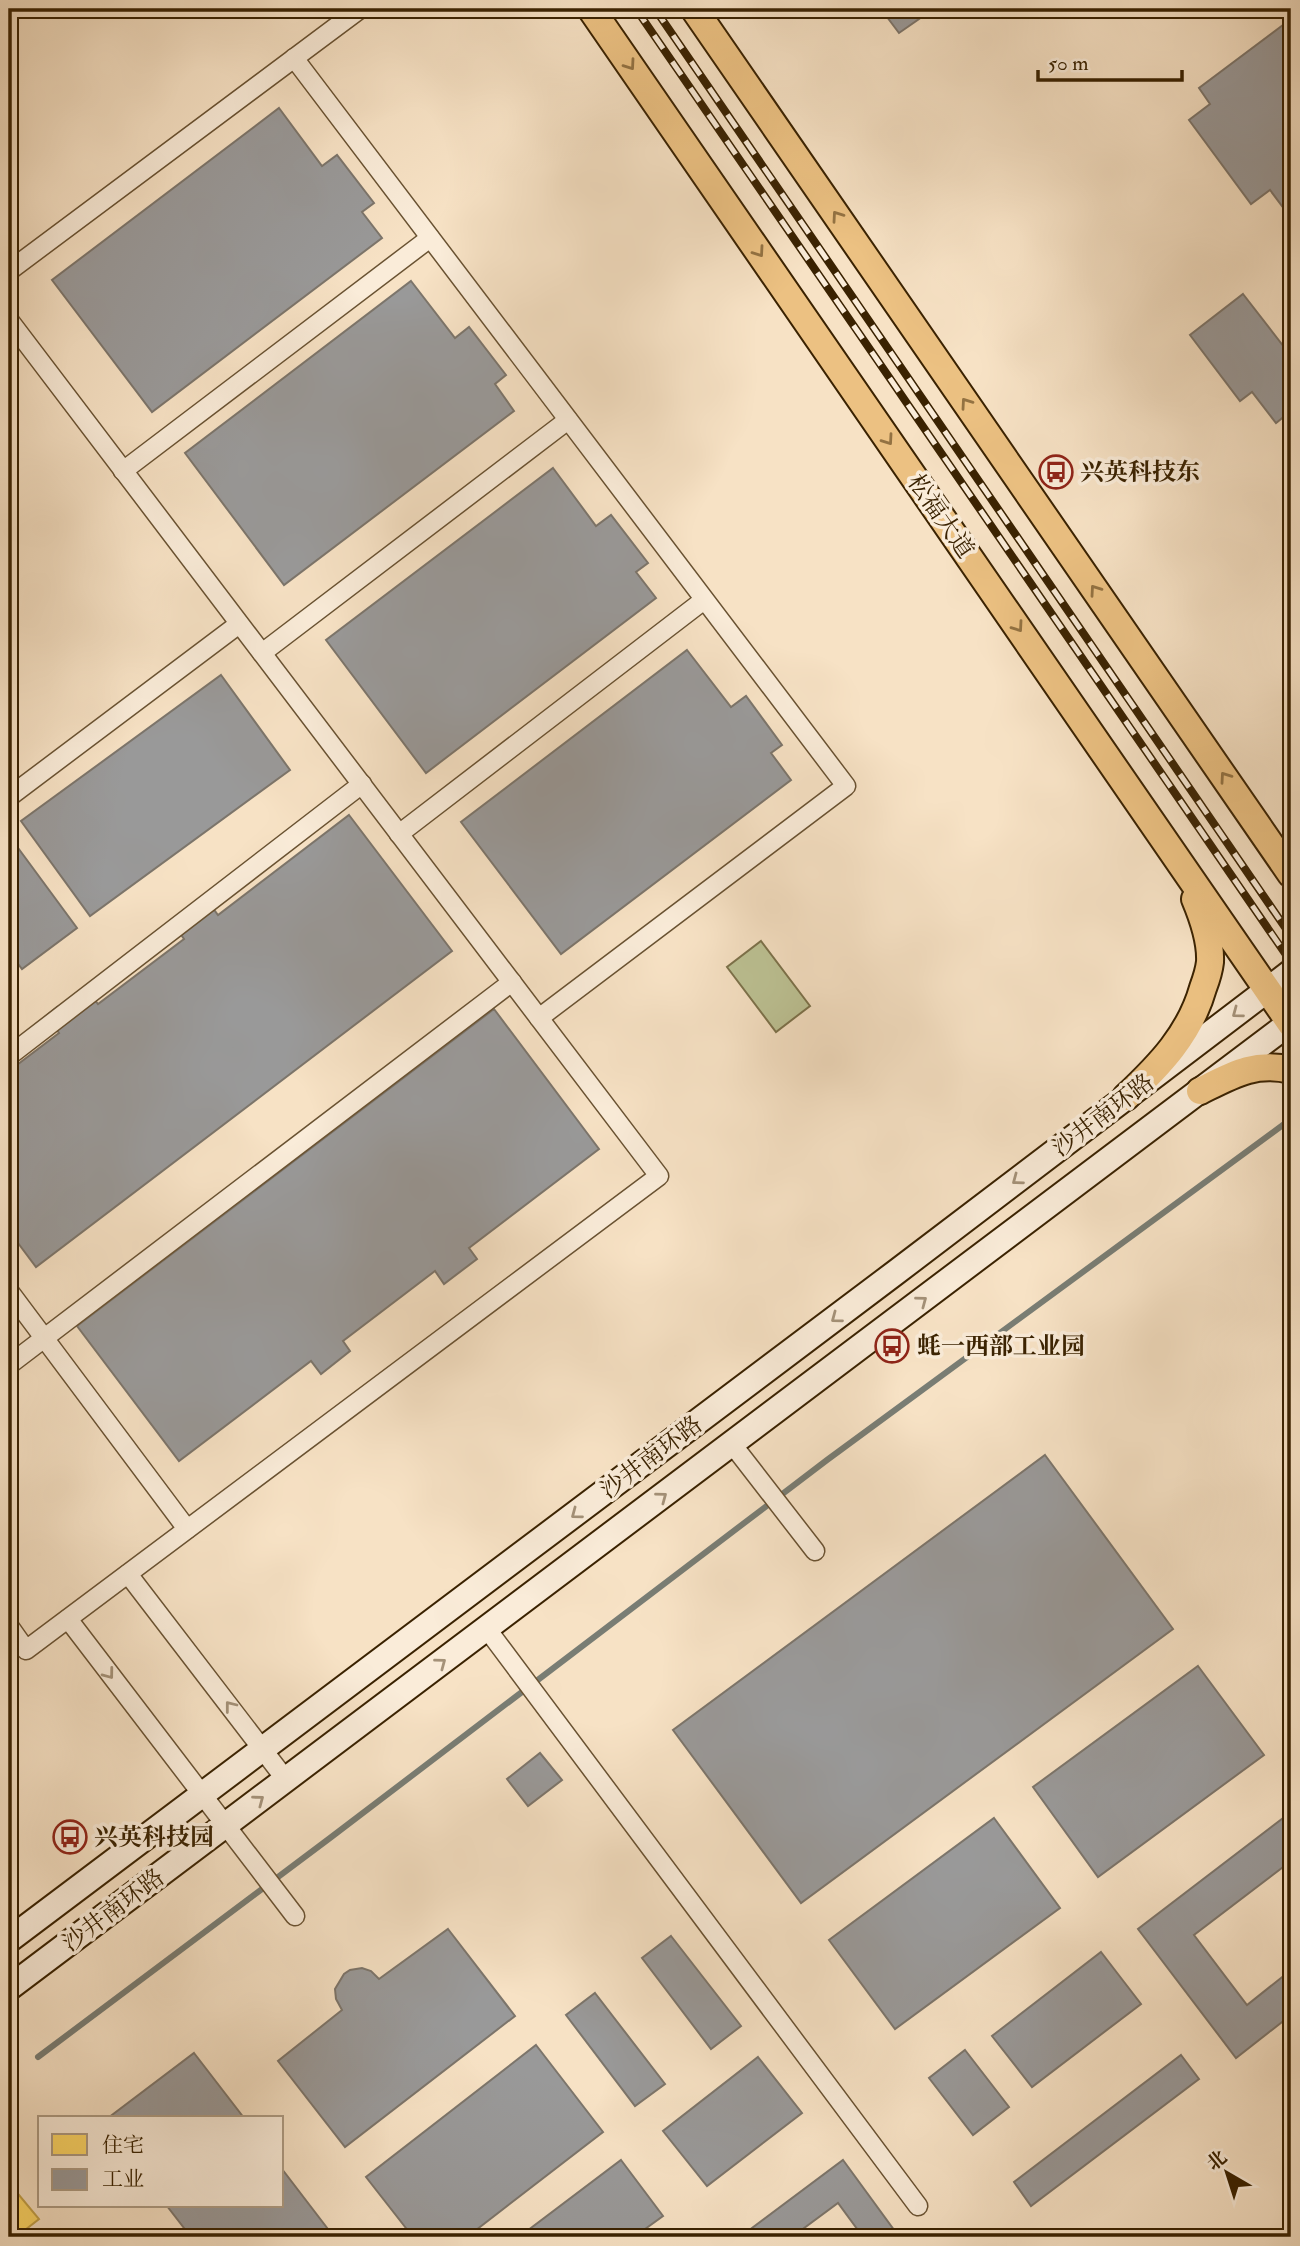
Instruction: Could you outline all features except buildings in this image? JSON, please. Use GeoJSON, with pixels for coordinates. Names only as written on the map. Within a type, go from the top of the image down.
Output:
{"type":"FeatureCollection","features":[{"type":"Feature","properties":{"kind":"main road","name":"松福大道"},"geometry":{"type":"LineString","coordinates":[[591,9],[1291,1023]]}},
{"type":"Feature","properties":{"kind":"main road"},"geometry":{"type":"LineString","coordinates":[[694,9],[1291,874]]}},
{"type":"Feature","properties":{"kind":"main road"},"geometry":{"type":"LineString","coordinates":[[1253,818],[1291,848]]}},
{"type":"Feature","properties":{"kind":"main road"},"geometry":{"type":"LineString","coordinates":[[1126,1097],[1156,1069],[1180,1039],[1199,1002],[1206,981],[1210,962],[1208,941],[1202,915],[1180,862]]}},
{"type":"Feature","properties":{"kind":"main road","name":"沙井南环路"},"geometry":{"type":"LineString","coordinates":[[9,1940],[884,1282],[1291,972]]}},
{"type":"Feature","properties":{"kind":"main road","name":"沙井南环路"},"geometry":{"type":"LineString","coordinates":[[9,1988],[1291,1023]]}},
{"type":"Feature","properties":{"kind":"main road"},"geometry":{"type":"LineString","coordinates":[[1200,1091],[1237,1072],[1269,1066],[1291,1070]]}},
{"type":"Feature","properties":{"kind":"street"},"geometry":{"type":"LineString","coordinates":[[9,271],[360,9]]}},
{"type":"Feature","properties":{"kind":"street"},"geometry":{"type":"LineString","coordinates":[[294,58],[846,786],[539,1018]]}},
{"type":"Feature","properties":{"kind":"street"},"geometry":{"type":"LineString","coordinates":[[123,471],[430,238]]}},
{"type":"Feature","properties":{"kind":"street"},"geometry":{"type":"LineString","coordinates":[[9,320],[659,1176],[26,1650],[9,1626]]}},
{"type":"Feature","properties":{"kind":"street"},"geometry":{"type":"LineString","coordinates":[[262,653],[568,420]]}},
{"type":"Feature","properties":{"kind":"street"},"geometry":{"type":"LineString","coordinates":[[399,834],[704,600]]}},
{"type":"Feature","properties":{"kind":"street"},"geometry":{"type":"LineString","coordinates":[[9,797],[239,624]]}},
{"type":"Feature","properties":{"kind":"street"},"geometry":{"type":"LineString","coordinates":[[9,1056],[362,784]]}},
{"type":"Feature","properties":{"kind":"street"},"geometry":{"type":"LineString","coordinates":[[9,1365],[512,982]]}},
{"type":"Feature","properties":{"kind":"street"},"geometry":{"type":"LineString","coordinates":[[9,1291],[187,1529]]}},
{"type":"Feature","properties":{"kind":"street"},"geometry":{"type":"LineString","coordinates":[[732,1444],[815,1551]]}},
{"type":"Feature","properties":{"kind":"street"},"geometry":{"type":"LineString","coordinates":[[128,1574],[286,1780]]}},
{"type":"Feature","properties":{"kind":"street"},"geometry":{"type":"LineString","coordinates":[[68,1619],[295,1916]]}},
{"type":"Feature","properties":{"kind":"street"},"geometry":{"type":"LineString","coordinates":[[487,1629],[918,2206]]}},
{"type":"Feature","properties":{"kind":"green space"},"geometry":{"type":"Polygon","coordinates":[[[761,941],[810,1006],[776,1032],[727,967],[761,941]]]}},
{"type":"Feature","properties":{"kind":"waterway"},"geometry":{"type":"LineString","coordinates":[[38,2057],[827,1460],[1291,1119]]}},
{"type":"Feature","properties":{"kind":"railway"},"geometry":{"type":"LineString","coordinates":[[636,9],[1291,962]]}},
{"type":"Feature","properties":{"kind":"railway"},"geometry":{"type":"LineString","coordinates":[[655,9],[1291,936]]}},
{"type":"Feature","properties":{"kind":"place","name":"兴英科技东"},"geometry":{"type":"Point","coordinates":[1056,472]}},
{"type":"Feature","properties":{"kind":"place","name":"蚝一西部工业园"},"geometry":{"type":"Point","coordinates":[892,1346]}},
{"type":"Feature","properties":{"kind":"place","name":"兴英科技园"},"geometry":{"type":"Point","coordinates":[70,1837]}}]}
